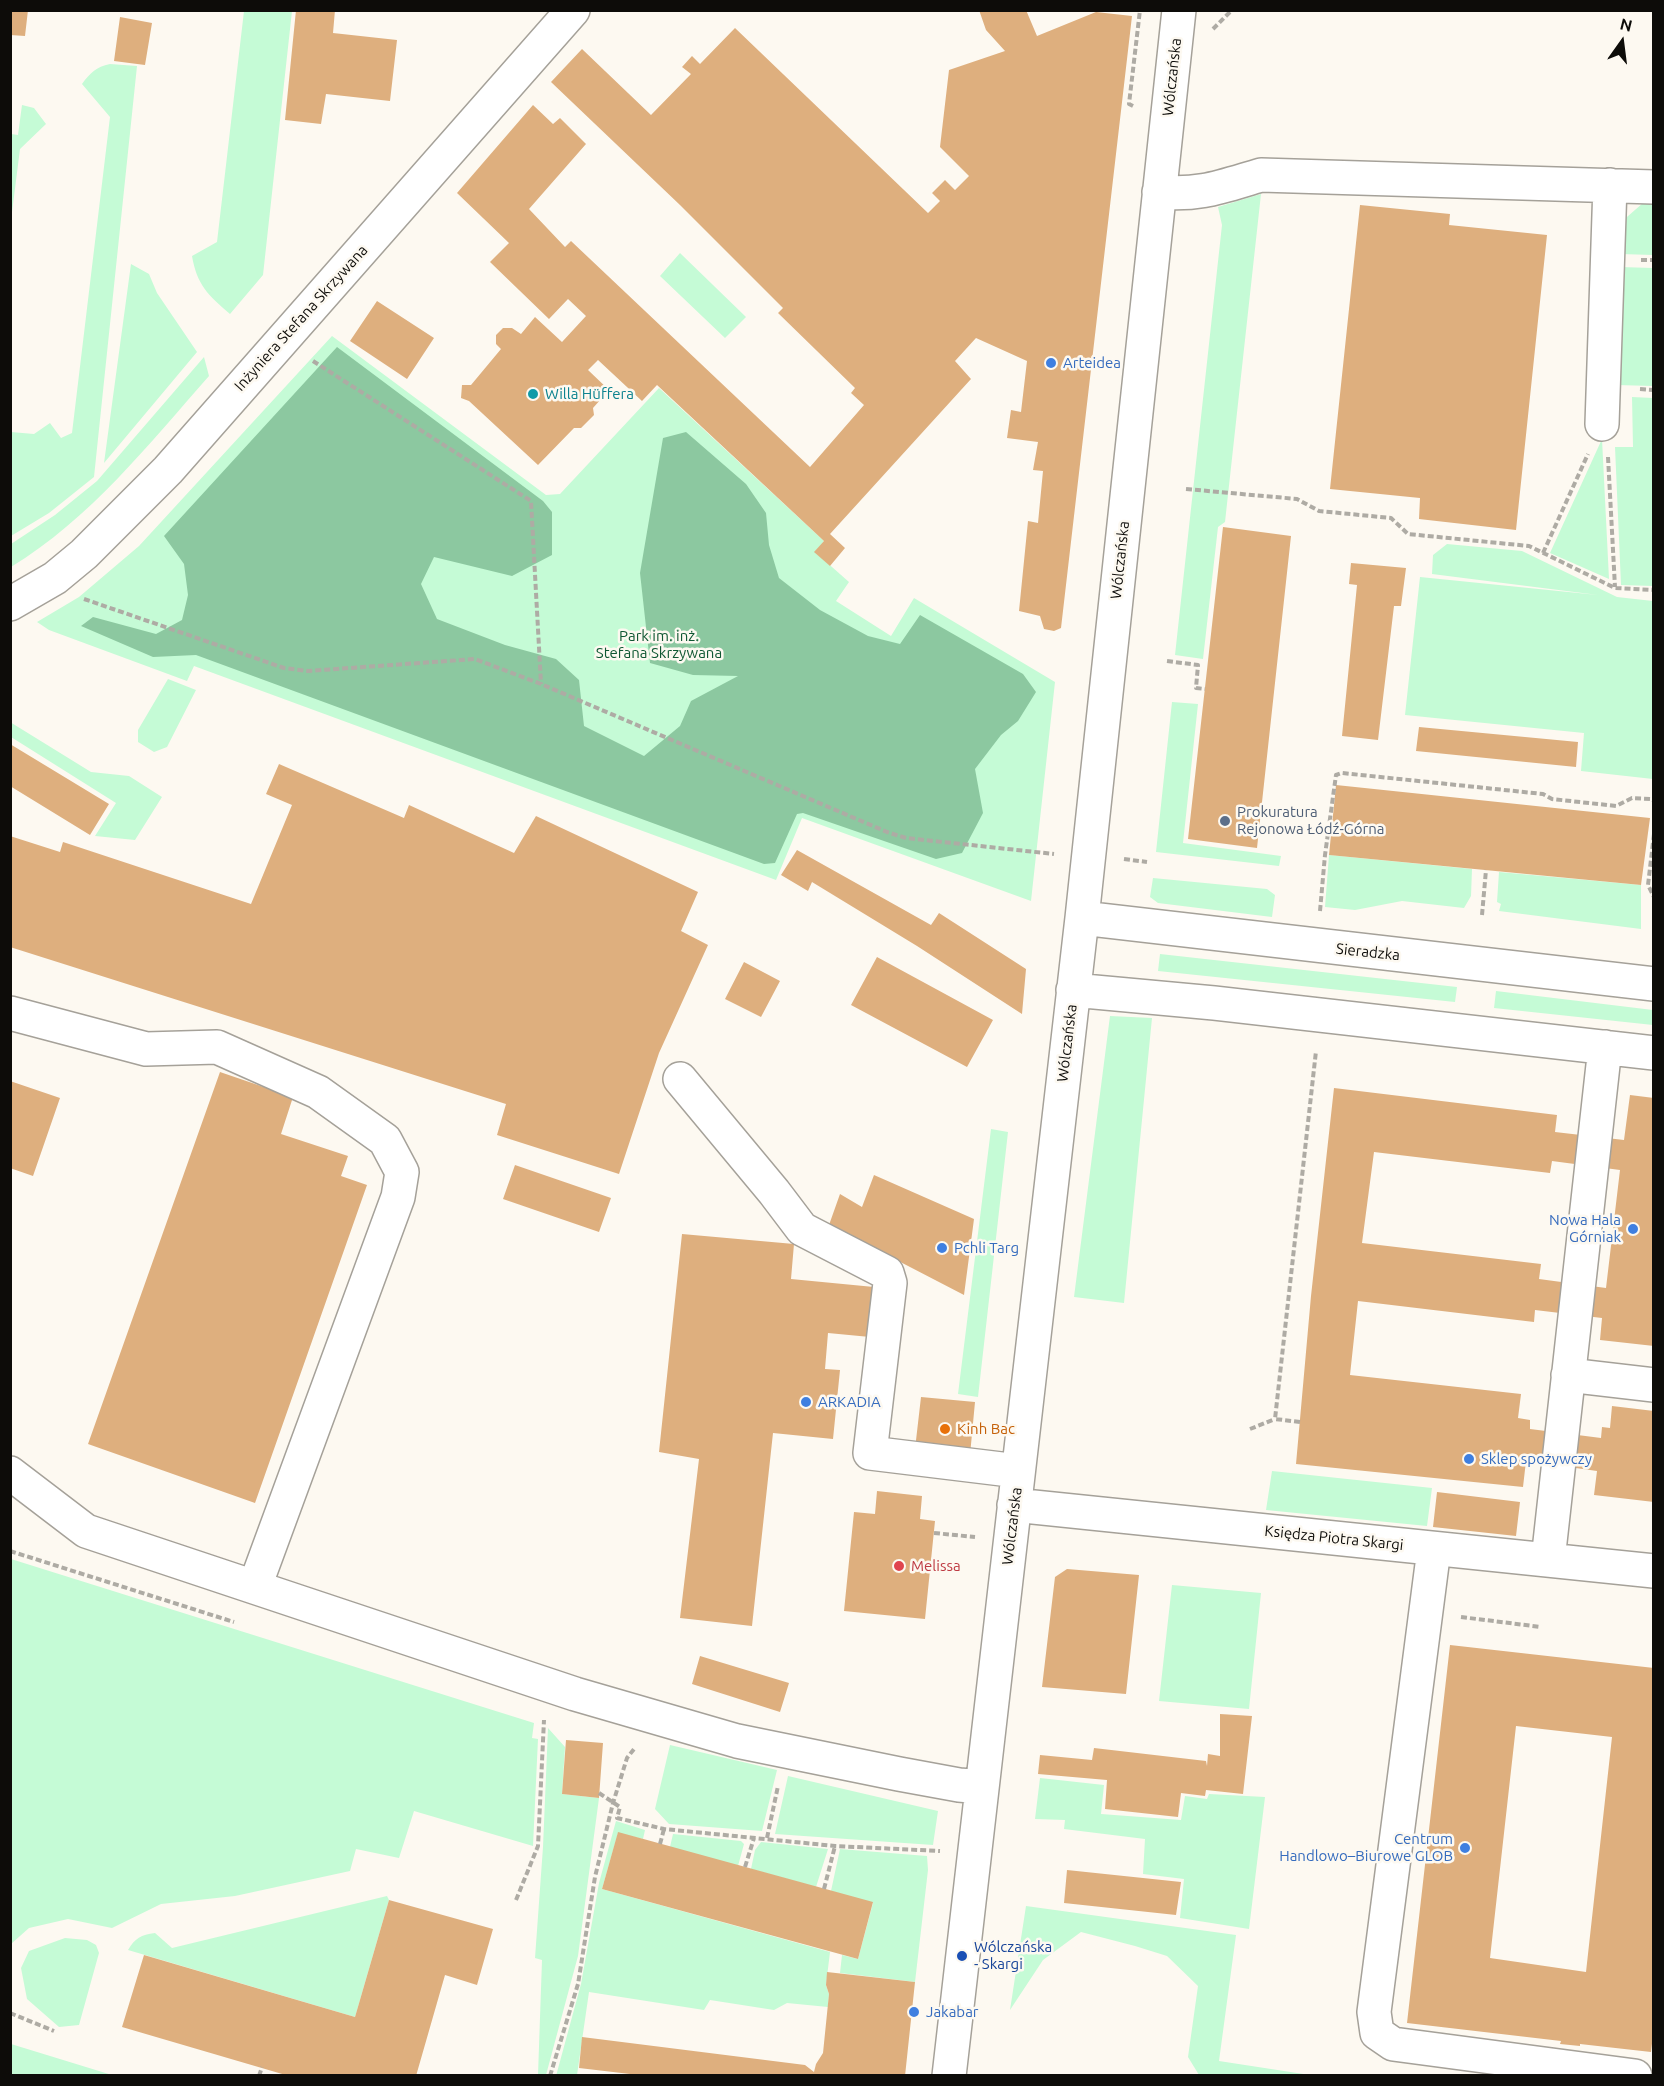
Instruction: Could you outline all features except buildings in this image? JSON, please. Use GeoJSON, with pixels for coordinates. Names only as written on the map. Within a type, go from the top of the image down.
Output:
{"type":"FeatureCollection","features":[{"type":"Feature","properties":{"kind":"street","name":"Inżyniera Stefana Skrzywana"},"geometry":{"type":"LineString","coordinates":[[10,604],[55,578],[84,554],[168,470],[573,10]]}},
{"type":"Feature","properties":{"kind":"street","name":"Wólczańska"},"geometry":{"type":"LineString","coordinates":[[949,2076],[1082,918],[1179,10]]}},
{"type":"Feature","properties":{"kind":"street"},"geometry":{"type":"LineString","coordinates":[[1160,192],[1180,194],[1202,192],[1261,176],[1653,187]]}},
{"type":"Feature","properties":{"kind":"street"},"geometry":{"type":"LineString","coordinates":[[1602,424],[1610,185]]}},
{"type":"Feature","properties":{"kind":"street","name":"Sieradzka"},"geometry":{"type":"LineString","coordinates":[[1082,918],[1653,984]]}},
{"type":"Feature","properties":{"kind":"street"},"geometry":{"type":"LineString","coordinates":[[1073,990],[1172,998],[1653,1053]]}},
{"type":"Feature","properties":{"kind":"street"},"geometry":{"type":"LineString","coordinates":[[10,1013],[146,1049],[218,1047],[318,1092],[385,1140],[402,1172],[398,1197],[255,1586]]}},
{"type":"Feature","properties":{"kind":"street"},"geometry":{"type":"LineString","coordinates":[[1548,1560],[1605,1047]]}},
{"type":"Feature","properties":{"kind":"street"},"geometry":{"type":"LineString","coordinates":[[680,1079],[802,1229],[887,1273],[890,1283],[870,1453],[1018,1471]]}},
{"type":"Feature","properties":{"kind":"street"},"geometry":{"type":"LineString","coordinates":[[1568,1375],[1653,1385]]}},
{"type":"Feature","properties":{"kind":"street"},"geometry":{"type":"LineString","coordinates":[[10,1473],[86,1531],[575,1694],[738,1741],[785,1752],[958,1785],[982,1787]]}},
{"type":"Feature","properties":{"kind":"street","name":"Księdza Piotra Skargi"},"geometry":{"type":"LineString","coordinates":[[1014,1506],[1653,1571]]}},
{"type":"Feature","properties":{"kind":"street"},"geometry":{"type":"LineString","coordinates":[[1434,1549],[1374,2012],[1377,2033],[1394,2044],[1635,2076]]}},
{"type":"Feature","properties":{"kind":"path"},"geometry":{"type":"LineString","coordinates":[[1130,104],[1140,10]]}},
{"type":"Feature","properties":{"kind":"path"},"geometry":{"type":"LineString","coordinates":[[1219,26],[1232,10]]}},
{"type":"Feature","properties":{"kind":"path"},"geometry":{"type":"LineString","coordinates":[[310,359],[531,501],[541,684]]}},
{"type":"Feature","properties":{"kind":"path"},"geometry":{"type":"LineString","coordinates":[[1637,389],[1653,390]]}},
{"type":"Feature","properties":{"kind":"path"},"geometry":{"type":"LineString","coordinates":[[1543,553],[1602,424],[1606,429],[1615,588]]}},
{"type":"Feature","properties":{"kind":"path"},"geometry":{"type":"LineString","coordinates":[[1186,489],[1297,499],[1319,511],[1391,518],[1408,534],[1529,546],[1615,588],[1653,590]]}},
{"type":"Feature","properties":{"kind":"path"},"geometry":{"type":"LineString","coordinates":[[55,578],[71,593],[79,597],[284,668],[308,671],[476,659],[541,684],[896,835],[1035,853],[1088,856]]}},
{"type":"Feature","properties":{"kind":"path"},"geometry":{"type":"LineString","coordinates":[[1167,661],[1198,665],[1196,688],[1205,689]]}},
{"type":"Feature","properties":{"kind":"path"},"geometry":{"type":"LineString","coordinates":[[1320,911],[1336,775],[1342,773],[1543,794],[1552,799],[1616,806],[1632,798],[1653,801]]}},
{"type":"Feature","properties":{"kind":"path"},"geometry":{"type":"LineString","coordinates":[[1653,834],[1648,885],[1653,897]]}},
{"type":"Feature","properties":{"kind":"path"},"geometry":{"type":"LineString","coordinates":[[1482,915],[1486,870]]}},
{"type":"Feature","properties":{"kind":"path"},"geometry":{"type":"LineString","coordinates":[[1275,1419],[1320,1015]]}},
{"type":"Feature","properties":{"kind":"path"},"geometry":{"type":"LineString","coordinates":[[1250,1429],[1275,1419],[1300,1422]]}},
{"type":"Feature","properties":{"kind":"path"},"geometry":{"type":"LineString","coordinates":[[934,1533],[975,1537]]}},
{"type":"Feature","properties":{"kind":"path"},"geometry":{"type":"LineString","coordinates":[[1426,1613],[1541,1627]]}},
{"type":"Feature","properties":{"kind":"path"},"geometry":{"type":"LineString","coordinates":[[550,2076],[578,1984],[595,1877],[613,1803],[627,1758],[658,1717]]}},
{"type":"Feature","properties":{"kind":"path"},"geometry":{"type":"LineString","coordinates":[[516,1900],[538,1846],[544,1719]]}},
{"type":"Feature","properties":{"kind":"path"},"geometry":{"type":"LineString","coordinates":[[767,1838],[785,1752]]}},
{"type":"Feature","properties":{"kind":"path"},"geometry":{"type":"LineString","coordinates":[[599,1793],[620,1807],[617,1818],[664,1829],[835,1846],[941,1851]]}},
{"type":"Feature","properties":{"kind":"path"},"geometry":{"type":"LineString","coordinates":[[660,1844],[664,1829]]}},
{"type":"Feature","properties":{"kind":"path"},"geometry":{"type":"LineString","coordinates":[[745,1867],[754,1838]]}},
{"type":"Feature","properties":{"kind":"path"},"geometry":{"type":"LineString","coordinates":[[824,1889],[835,1846]]}},
{"type":"Feature","properties":{"kind":"path"},"geometry":{"type":"LineString","coordinates":[[10,2013],[54,2031]]}},
{"type":"Feature","properties":{"kind":"path"},"geometry":{"type":"LineString","coordinates":[[259,2076],[261,2067]]}},
{"type":"Feature","properties":{"kind":"green space"},"geometry":{"type":"Polygon","coordinates":[[[244,11],[292,11],[263,275],[230,314],[215,301],[200,282],[192,256],[217,242],[244,11]]]}},
{"type":"Feature","properties":{"kind":"green space"},"geometry":{"type":"Polygon","coordinates":[[[110,64],[137,66],[94,477],[49,513],[11,536],[11,432],[34,434],[50,423],[61,438],[72,433],[110,117],[82,84],[94,71],[110,64]]]}},
{"type":"Feature","properties":{"kind":"green space"},"geometry":{"type":"Polygon","coordinates":[[[22,105],[34,108],[46,124],[20,149],[11,220],[11,134],[18,135],[22,105]]]}},
{"type":"Feature","properties":{"kind":"green space"},"geometry":{"type":"Polygon","coordinates":[[[1261,194],[1225,522],[1218,527],[1203,659],[1175,655],[1222,225],[1218,207],[1261,194]]]}},
{"type":"Feature","properties":{"kind":"green space"},"geometry":{"type":"Polygon","coordinates":[[[1643,203],[1653,203],[1653,255],[1620,254],[1620,223],[1643,203]]]}},
{"type":"Feature","properties":{"kind":"green space"},"geometry":{"type":"Polygon","coordinates":[[[680,253],[746,317],[725,338],[660,276],[680,253]]]}},
{"type":"Feature","properties":{"kind":"green space"},"geometry":{"type":"Polygon","coordinates":[[[131,264],[149,274],[157,293],[197,352],[104,463],[131,264]]]}},
{"type":"Feature","properties":{"kind":"green space"},"geometry":{"type":"Polygon","coordinates":[[[1620,267],[1653,268],[1653,386],[1616,385],[1620,267]]]}},
{"type":"Feature","properties":{"kind":"green space","name":"Park im. inż. Stefana Skrzywana"},"geometry":{"type":"Polygon","coordinates":[[[332,336],[546,495],[560,494],[659,388],[824,541],[815,552],[849,582],[836,601],[891,636],[914,598],[1055,682],[1031,901],[802,818],[776,880],[194,666],[187,681],[49,630],[37,622],[79,597],[139,546],[332,336]]]}},
{"type":"Feature","properties":{"kind":"green space","name":"Park im. inż. Stefana Skrzywana"},"geometry":{"type":"Polygon","coordinates":[[[337,347],[543,501],[552,512],[552,555],[512,576],[434,557],[421,584],[437,619],[505,645],[556,659],[579,680],[584,726],[644,756],[680,726],[691,701],[738,676],[693,675],[650,663],[640,573],[663,438],[686,432],[746,484],[766,513],[769,545],[779,578],[820,610],[868,636],[900,644],[920,615],[1023,674],[1036,692],[1018,721],[1001,735],[975,769],[983,813],[962,853],[936,859],[803,813],[797,814],[775,863],[764,864],[196,655],[153,657],[81,626],[93,617],[156,634],[182,620],[188,595],[184,564],[164,536],[337,347]]]}},
{"type":"Feature","properties":{"kind":"green space"},"geometry":{"type":"Polygon","coordinates":[[[204,357],[209,376],[140,454],[67,527],[11,567],[11,544],[55,515],[97,481],[204,357]]]}},
{"type":"Feature","properties":{"kind":"green space"},"geometry":{"type":"Polygon","coordinates":[[[1632,397],[1653,398],[1653,586],[1621,585],[1615,447],[1633,447],[1632,397]]]}},
{"type":"Feature","properties":{"kind":"green space"},"geometry":{"type":"Polygon","coordinates":[[[1602,439],[1609,579],[1550,553],[1602,439]]]}},
{"type":"Feature","properties":{"kind":"green space"},"geometry":{"type":"Polygon","coordinates":[[[1447,544],[1522,551],[1617,597],[1653,601],[1653,779],[1581,771],[1584,733],[1405,715],[1420,577],[1598,595],[1432,574],[1433,555],[1447,544]]]}},
{"type":"Feature","properties":{"kind":"green space"},"geometry":{"type":"Polygon","coordinates":[[[168,679],[196,690],[167,747],[154,752],[138,742],[138,730],[168,679]]]}},
{"type":"Feature","properties":{"kind":"green space"},"geometry":{"type":"Polygon","coordinates":[[[1172,702],[1198,704],[1183,843],[1281,856],[1279,866],[1156,852],[1172,702]]]}},
{"type":"Feature","properties":{"kind":"green space"},"geometry":{"type":"Polygon","coordinates":[[[10,722],[91,772],[129,776],[162,797],[135,840],[95,836],[116,803],[11,737],[10,722]]]}},
{"type":"Feature","properties":{"kind":"green space"},"geometry":{"type":"Polygon","coordinates":[[[1329,855],[1472,869],[1471,896],[1464,908],[1402,901],[1355,910],[1325,907],[1329,855]]]}},
{"type":"Feature","properties":{"kind":"green space"},"geometry":{"type":"Polygon","coordinates":[[[1499,872],[1641,885],[1641,929],[1499,911],[1501,904],[1497,902],[1499,872]]]}},
{"type":"Feature","properties":{"kind":"green space"},"geometry":{"type":"Polygon","coordinates":[[[1153,878],[1267,889],[1275,895],[1272,917],[1158,903],[1150,897],[1153,878]]]}},
{"type":"Feature","properties":{"kind":"green space"},"geometry":{"type":"Polygon","coordinates":[[[1160,954],[1457,987],[1455,1002],[1158,971],[1160,954]]]}},
{"type":"Feature","properties":{"kind":"green space"},"geometry":{"type":"Polygon","coordinates":[[[1496,991],[1653,1010],[1653,1025],[1494,1008],[1496,991]]]}},
{"type":"Feature","properties":{"kind":"green space"},"geometry":{"type":"Polygon","coordinates":[[[1110,1016],[1152,1018],[1124,1303],[1074,1297],[1110,1016]]]}},
{"type":"Feature","properties":{"kind":"green space"},"geometry":{"type":"Polygon","coordinates":[[[991,1129],[1008,1132],[978,1397],[958,1394],[991,1129]]]}},
{"type":"Feature","properties":{"kind":"green space"},"geometry":{"type":"Polygon","coordinates":[[[1272,1471],[1432,1488],[1427,1526],[1266,1510],[1272,1471]]]}},
{"type":"Feature","properties":{"kind":"green space"},"geometry":{"type":"Polygon","coordinates":[[[11,1559],[534,1723],[532,1738],[538,1739],[533,1846],[414,1811],[399,1858],[356,1849],[350,1871],[235,1896],[161,1904],[112,1928],[68,1919],[29,1928],[11,1944],[11,1559]]]}},
{"type":"Feature","properties":{"kind":"green space"},"geometry":{"type":"Polygon","coordinates":[[[1172,1585],[1261,1593],[1249,1709],[1159,1701],[1172,1585]]]}},
{"type":"Feature","properties":{"kind":"green space"},"geometry":{"type":"Polygon","coordinates":[[[548,1728],[565,1747],[562,1794],[599,1798],[578,1956],[546,2075],[538,2075],[542,1960],[535,1958],[548,1728]]]}},
{"type":"Feature","properties":{"kind":"green space"},"geometry":{"type":"Polygon","coordinates":[[[670,1745],[777,1770],[762,1831],[669,1824],[655,1809],[670,1745]]]}},
{"type":"Feature","properties":{"kind":"green space"},"geometry":{"type":"Polygon","coordinates":[[[788,1776],[938,1811],[933,1845],[775,1834],[788,1776]]]}},
{"type":"Feature","properties":{"kind":"green space"},"geometry":{"type":"Polygon","coordinates":[[[1040,1778],[1104,1785],[1101,1814],[1181,1820],[1185,1796],[1207,1799],[1209,1794],[1265,1797],[1249,1929],[1180,1918],[1184,1879],[1143,1874],[1145,1839],[1064,1829],[1065,1820],[1035,1819],[1040,1778]]]}},
{"type":"Feature","properties":{"kind":"green space"},"geometry":{"type":"Polygon","coordinates":[[[616,1821],[645,1830],[643,1839],[618,1833],[602,1889],[830,1952],[826,1985],[829,1994],[828,2007],[787,2003],[774,2010],[710,2000],[704,2010],[589,1992],[577,2075],[556,2076],[581,1984],[599,1883],[616,1821]]]}},
{"type":"Feature","properties":{"kind":"green space"},"geometry":{"type":"Polygon","coordinates":[[[673,1834],[741,1841],[744,1844],[738,1866],[670,1847],[673,1834]]]}},
{"type":"Feature","properties":{"kind":"green space"},"geometry":{"type":"Polygon","coordinates":[[[761,1842],[828,1849],[816,1887],[751,1869],[755,1850],[761,1842]]]}},
{"type":"Feature","properties":{"kind":"green space"},"geometry":{"type":"Polygon","coordinates":[[[840,1849],[927,1856],[928,1870],[915,1982],[840,1973],[842,1955],[858,1959],[873,1903],[831,1891],[840,1849]]]}},
{"type":"Feature","properties":{"kind":"green space"},"geometry":{"type":"Polygon","coordinates":[[[387,1896],[389,1900],[355,2017],[128,1950],[136,1940],[150,1934],[155,1933],[172,1948],[387,1896]]]}},
{"type":"Feature","properties":{"kind":"green space"},"geometry":{"type":"Polygon","coordinates":[[[1026,1906],[1236,1935],[1219,2061],[1310,2075],[1199,2075],[1188,2057],[1198,1986],[1167,1956],[1081,1932],[1043,1960],[1010,2010],[1026,1906]]]}},
{"type":"Feature","properties":{"kind":"green space"},"geometry":{"type":"Polygon","coordinates":[[[65,1938],[87,1940],[96,1945],[99,1953],[79,2025],[59,2027],[27,1999],[21,1968],[29,1951],[65,1938]]]}},
{"type":"Feature","properties":{"kind":"green space"},"geometry":{"type":"Polygon","coordinates":[[[11,2044],[112,2075],[11,2075],[11,2044]]]}},
{"type":"Feature","properties":{"kind":"place","name":"Arteidea"},"geometry":{"type":"Point","coordinates":[1051,363]}},
{"type":"Feature","properties":{"kind":"place","name":"Willa Hüffera"},"geometry":{"type":"Point","coordinates":[533,394]}},
{"type":"Feature","properties":{"kind":"place","name":"Prokuratura Rejonowa Łódź-Górna"},"geometry":{"type":"Point","coordinates":[1225,821]}},
{"type":"Feature","properties":{"kind":"place","name":"Nowa Hala Górniak"},"geometry":{"type":"Point","coordinates":[1633,1229]}},
{"type":"Feature","properties":{"kind":"place","name":"Pchli Targ"},"geometry":{"type":"Point","coordinates":[942,1248]}},
{"type":"Feature","properties":{"kind":"place","name":"ARKADIA"},"geometry":{"type":"Point","coordinates":[806,1402]}},
{"type":"Feature","properties":{"kind":"place","name":"Kinh Bac"},"geometry":{"type":"Point","coordinates":[945,1429]}},
{"type":"Feature","properties":{"kind":"place","name":"Sklep spożywczy"},"geometry":{"type":"Point","coordinates":[1469,1459]}},
{"type":"Feature","properties":{"kind":"place","name":"Melissa"},"geometry":{"type":"Point","coordinates":[899,1566]}},
{"type":"Feature","properties":{"kind":"place","name":"Centrum Handlowo–Biurowe GLOB"},"geometry":{"type":"Point","coordinates":[1465,1848]}},
{"type":"Feature","properties":{"kind":"place","name":"Wólczańska - Skargi"},"geometry":{"type":"Point","coordinates":[962,1956]}},
{"type":"Feature","properties":{"kind":"place","name":"Jakabar"},"geometry":{"type":"Point","coordinates":[914,2012]}}]}
